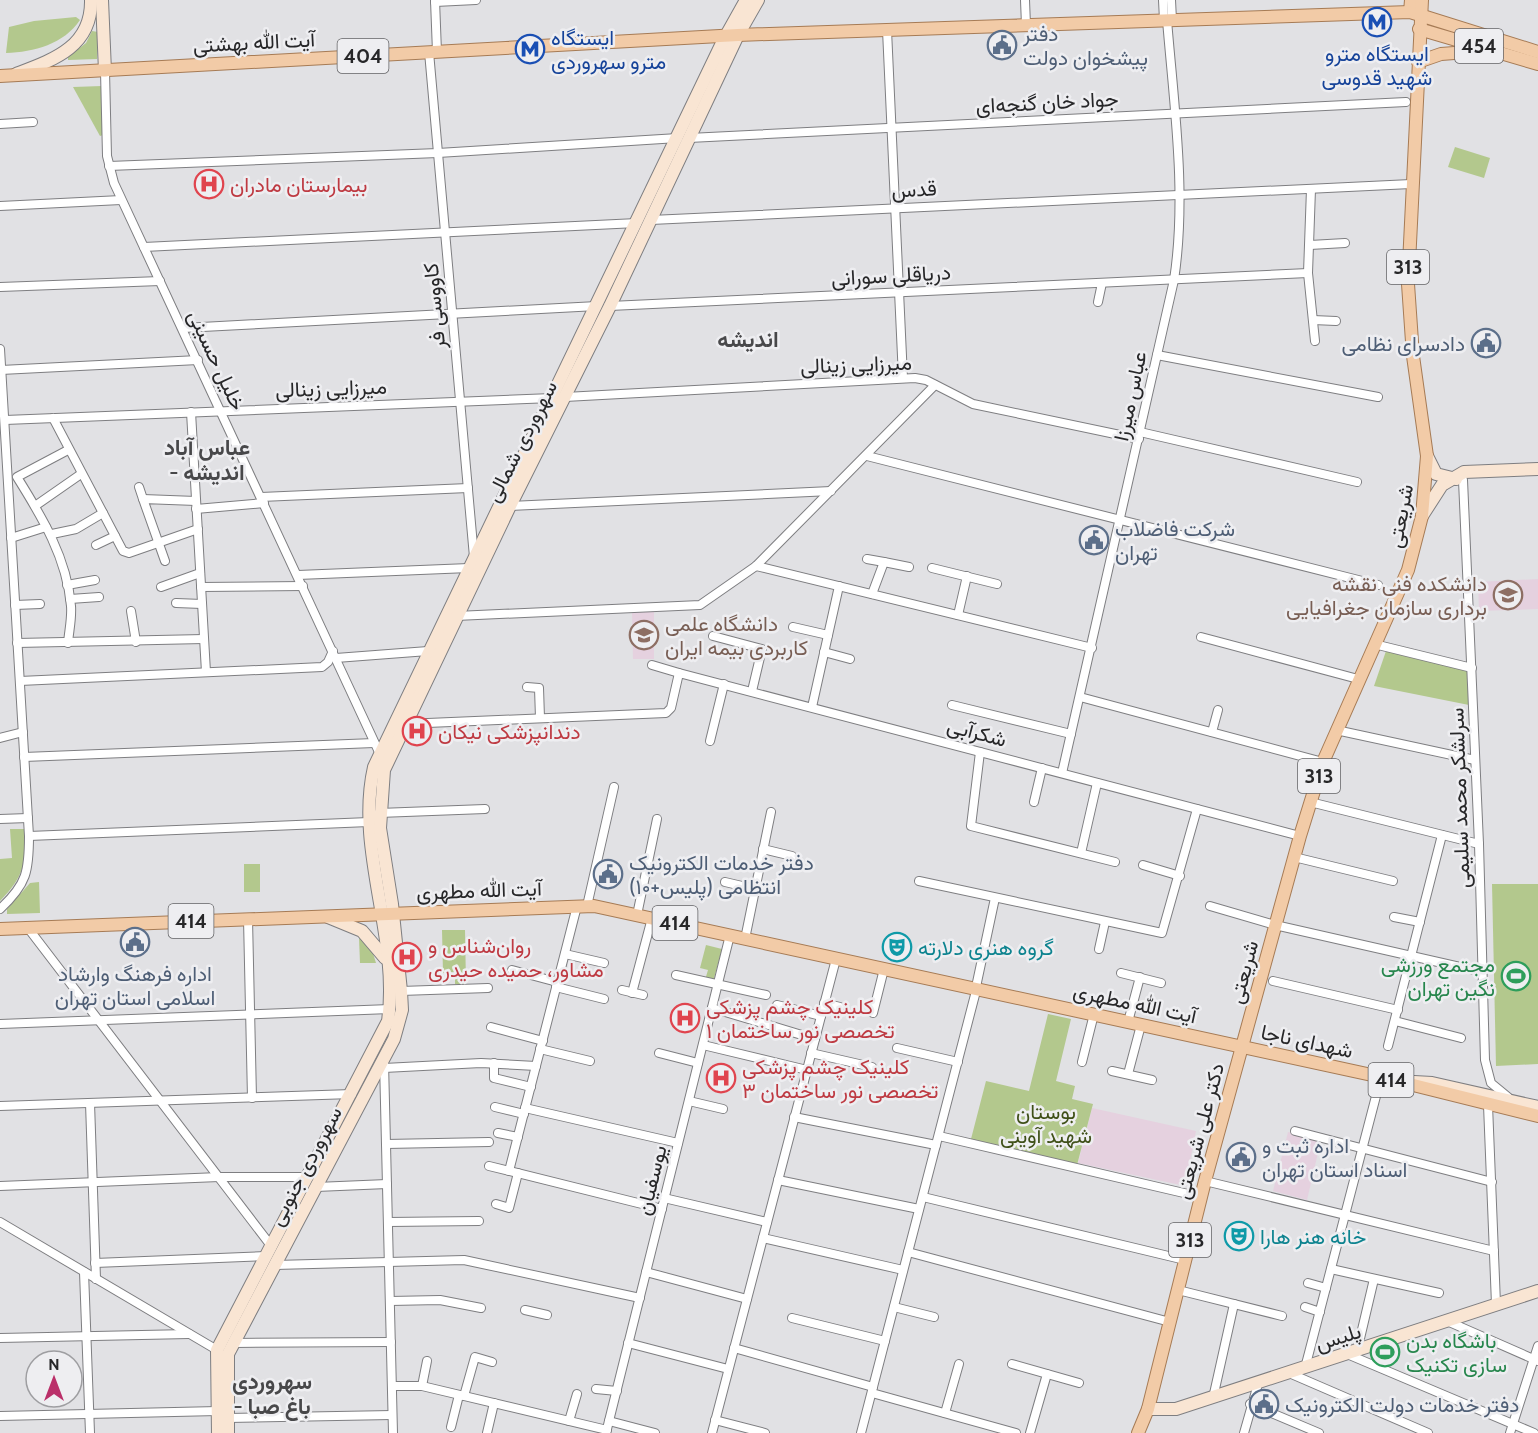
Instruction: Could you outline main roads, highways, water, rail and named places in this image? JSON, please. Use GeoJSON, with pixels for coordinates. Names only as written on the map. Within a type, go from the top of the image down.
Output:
{"type":"FeatureCollection","features":[{"type":"Feature","properties":{"kind":"main road"},"geometry":{"type":"LineString","coordinates":[[6,76],[52,58],[77,42],[88,25],[91,0]]}},
{"type":"Feature","properties":{"kind":"main road"},"geometry":{"type":"LineString","coordinates":[[102,0],[105,71]]}},
{"type":"Feature","properties":{"kind":"main road","name":"سهروردی شمالی"},"geometry":{"type":"LineString","coordinates":[[389,910],[369,822],[374,746],[429,651],[638,223],[683,138],[746,0]]}},
{"type":"Feature","properties":{"kind":"main road","name":"سهروردی شمالی"},"geometry":{"type":"LineString","coordinates":[[732,35],[758,0]]}},
{"type":"Feature","properties":{"kind":"main road","name":"شریعتی"},"geometry":{"type":"LineString","coordinates":[[1243,1047],[1294,857],[1323,762],[1408,570],[1422,516],[1428,456],[1409,315],[1407,272],[1411,184],[1411,102],[1418,62],[1419,29],[1414,9],[1422,0]]}},
{"type":"Feature","properties":{"kind":"main road","name":"آیت الله بهشتی"},"geometry":{"type":"LineString","coordinates":[[6,76],[732,35],[1167,22],[1414,9]]}},
{"type":"Feature","properties":{"kind":"main road","name":"454"},"geometry":{"type":"LineString","coordinates":[[1414,9],[1538,52]]}},
{"type":"Feature","properties":{"kind":"main road","name":"454"},"geometry":{"type":"LineString","coordinates":[[1419,29],[1538,64]]}},
{"type":"Feature","properties":{"kind":"main road"},"geometry":{"type":"LineString","coordinates":[[1418,62],[1453,52],[1495,51]]}},
{"type":"Feature","properties":{"kind":"main road","name":"سهروردی شمالی"},"geometry":{"type":"LineString","coordinates":[[389,910],[379,813],[384,770],[456,616],[651,220],[683,138]]}},
{"type":"Feature","properties":{"kind":"main road"},"geometry":{"type":"LineString","coordinates":[[552,398],[565,397]]}},
{"type":"Feature","properties":{"kind":"main road"},"geometry":{"type":"LineString","coordinates":[[1428,456],[1437,474],[1457,479]]}},
{"type":"Feature","properties":{"kind":"main road"},"geometry":{"type":"LineString","coordinates":[[1422,516],[1436,492],[1464,472],[1532,474]]}},
{"type":"Feature","properties":{"kind":"main road","name":"آیت الله مطهری"},"geometry":{"type":"LineString","coordinates":[[0,929],[324,916],[389,910],[582,906],[652,918],[1243,1047]]}},
{"type":"Feature","properties":{"kind":"main road","name":"سهروردی جنوبی"},"geometry":{"type":"LineString","coordinates":[[228,1433],[223,1414],[217,1350],[313,1182],[357,1097],[384,1034],[390,1009],[387,960],[389,910]]}},
{"type":"Feature","properties":{"kind":"main road","name":"سهروردی جنوبی"},"geometry":{"type":"LineString","coordinates":[[357,1097],[384,1063],[400,1022],[401,991],[389,910]]}},
{"type":"Feature","properties":{"kind":"main road"},"geometry":{"type":"LineString","coordinates":[[324,916],[362,931],[387,960]]}},
{"type":"Feature","properties":{"kind":"main road","name":"شهدای ناجا"},"geometry":{"type":"LineString","coordinates":[[1243,1047],[1386,1078],[1538,1116]]}},
{"type":"Feature","properties":{"kind":"main road","name":"دکتر علی شریعتی"},"geometry":{"type":"LineString","coordinates":[[1138,1433],[1148,1409],[1205,1181],[1243,1047]]}},
{"type":"Feature","properties":{"kind":"main road"},"geometry":{"type":"LineString","coordinates":[[1386,1078],[1432,1083],[1538,1107]]}},
{"type":"Feature","properties":{"kind":"main road","name":"سهروردی جنوبی"},"geometry":{"type":"LineString","coordinates":[[218,1433],[223,1414],[228,1354],[271,1256],[313,1182]]}},
{"type":"Feature","properties":{"kind":"main road","name":"پلیس"},"geometry":{"type":"LineString","coordinates":[[1148,1409],[1176,1409],[1213,1398],[1538,1291]]}},
{"type":"Feature","properties":{"kind":"place","name":"ایستگاه مترو شهید قدوسی"},"geometry":{"type":"Point","coordinates":[1377,22]}},
{"type":"Feature","properties":{"kind":"place","name":"دفتر پیشخوان دولت"},"geometry":{"type":"Point","coordinates":[1002,45]}},
{"type":"Feature","properties":{"kind":"place","name":"ایستگاه مترو سهروردی"},"geometry":{"type":"Point","coordinates":[530,49]}},
{"type":"Feature","properties":{"kind":"place","name":"بیمارستان مادران"},"geometry":{"type":"Point","coordinates":[209,184]}},
{"type":"Feature","properties":{"kind":"place","name":"دادسرای نظامی"},"geometry":{"type":"Point","coordinates":[1486,343]}},
{"type":"Feature","properties":{"kind":"place","name":"شرکت فاضلاب تهران"},"geometry":{"type":"Point","coordinates":[1094,540]}},
{"type":"Feature","properties":{"kind":"place","name":"دانشکده فنی نقشه برداری سازمان جغرافیایی"},"geometry":{"type":"Point","coordinates":[1508,595]}},
{"type":"Feature","properties":{"kind":"place","name":"دانشگاه علمی کاربردی بیمه ایران"},"geometry":{"type":"Point","coordinates":[644,635]}},
{"type":"Feature","properties":{"kind":"place","name":"دندانپزشکی نیکان"},"geometry":{"type":"Point","coordinates":[417,731]}},
{"type":"Feature","properties":{"kind":"place","name":"دفتر خدمات الکترونیک انتظامی (پلیس+۱۰)"},"geometry":{"type":"Point","coordinates":[608,874]}},
{"type":"Feature","properties":{"kind":"place","name":"اداره فرهنگ وارشاد اسلامی استان تهران"},"geometry":{"type":"Point","coordinates":[135,942]}},
{"type":"Feature","properties":{"kind":"place","name":"گروه هنری دلارته"},"geometry":{"type":"Point","coordinates":[897,947]}},
{"type":"Feature","properties":{"kind":"place","name":"روان‌شناس و مشاور، حمیده حیدری"},"geometry":{"type":"Point","coordinates":[407,957]}},
{"type":"Feature","properties":{"kind":"place","name":"مجتمع ورزشی نگین تهران"},"geometry":{"type":"Point","coordinates":[1516,976]}},
{"type":"Feature","properties":{"kind":"place","name":"کلینیک چشم پزشکی تخصصی نور ساختمان ۱"},"geometry":{"type":"Point","coordinates":[685,1018]}},
{"type":"Feature","properties":{"kind":"place","name":"کلینیک چشم پزشکی تخصصی نور ساختمان ۳"},"geometry":{"type":"Point","coordinates":[721,1078]}},
{"type":"Feature","properties":{"kind":"place","name":"اداره ثبت و اسناد استان تهران"},"geometry":{"type":"Point","coordinates":[1241,1157]}},
{"type":"Feature","properties":{"kind":"place","name":"خانه هنر هارا"},"geometry":{"type":"Point","coordinates":[1239,1236]}},
{"type":"Feature","properties":{"kind":"place","name":"باشگاه بدن سازی تکنیک"},"geometry":{"type":"Point","coordinates":[1385,1352]}},
{"type":"Feature","properties":{"kind":"place","name":"دفتر خدمات دولت الکترونیک"},"geometry":{"type":"Point","coordinates":[1264,1404]}},
{"type":"Feature","properties":{"kind":"district","name":"اندیشه"},"geometry":{"type":"Point","coordinates":[748,339]}},
{"type":"Feature","properties":{"kind":"district","name":"عباس آباد - اندیشه"},"geometry":{"type":"Point","coordinates":[207,460]}},
{"type":"Feature","properties":{"kind":"district","name":"سهروردی - باغ صبا"},"geometry":{"type":"Point","coordinates":[272,1394]}},
{"type":"Feature","properties":{"kind":"park label","name":"بوستان شهید آوینی"},"geometry":{"type":"Point","coordinates":[1046,1123]}}]}
